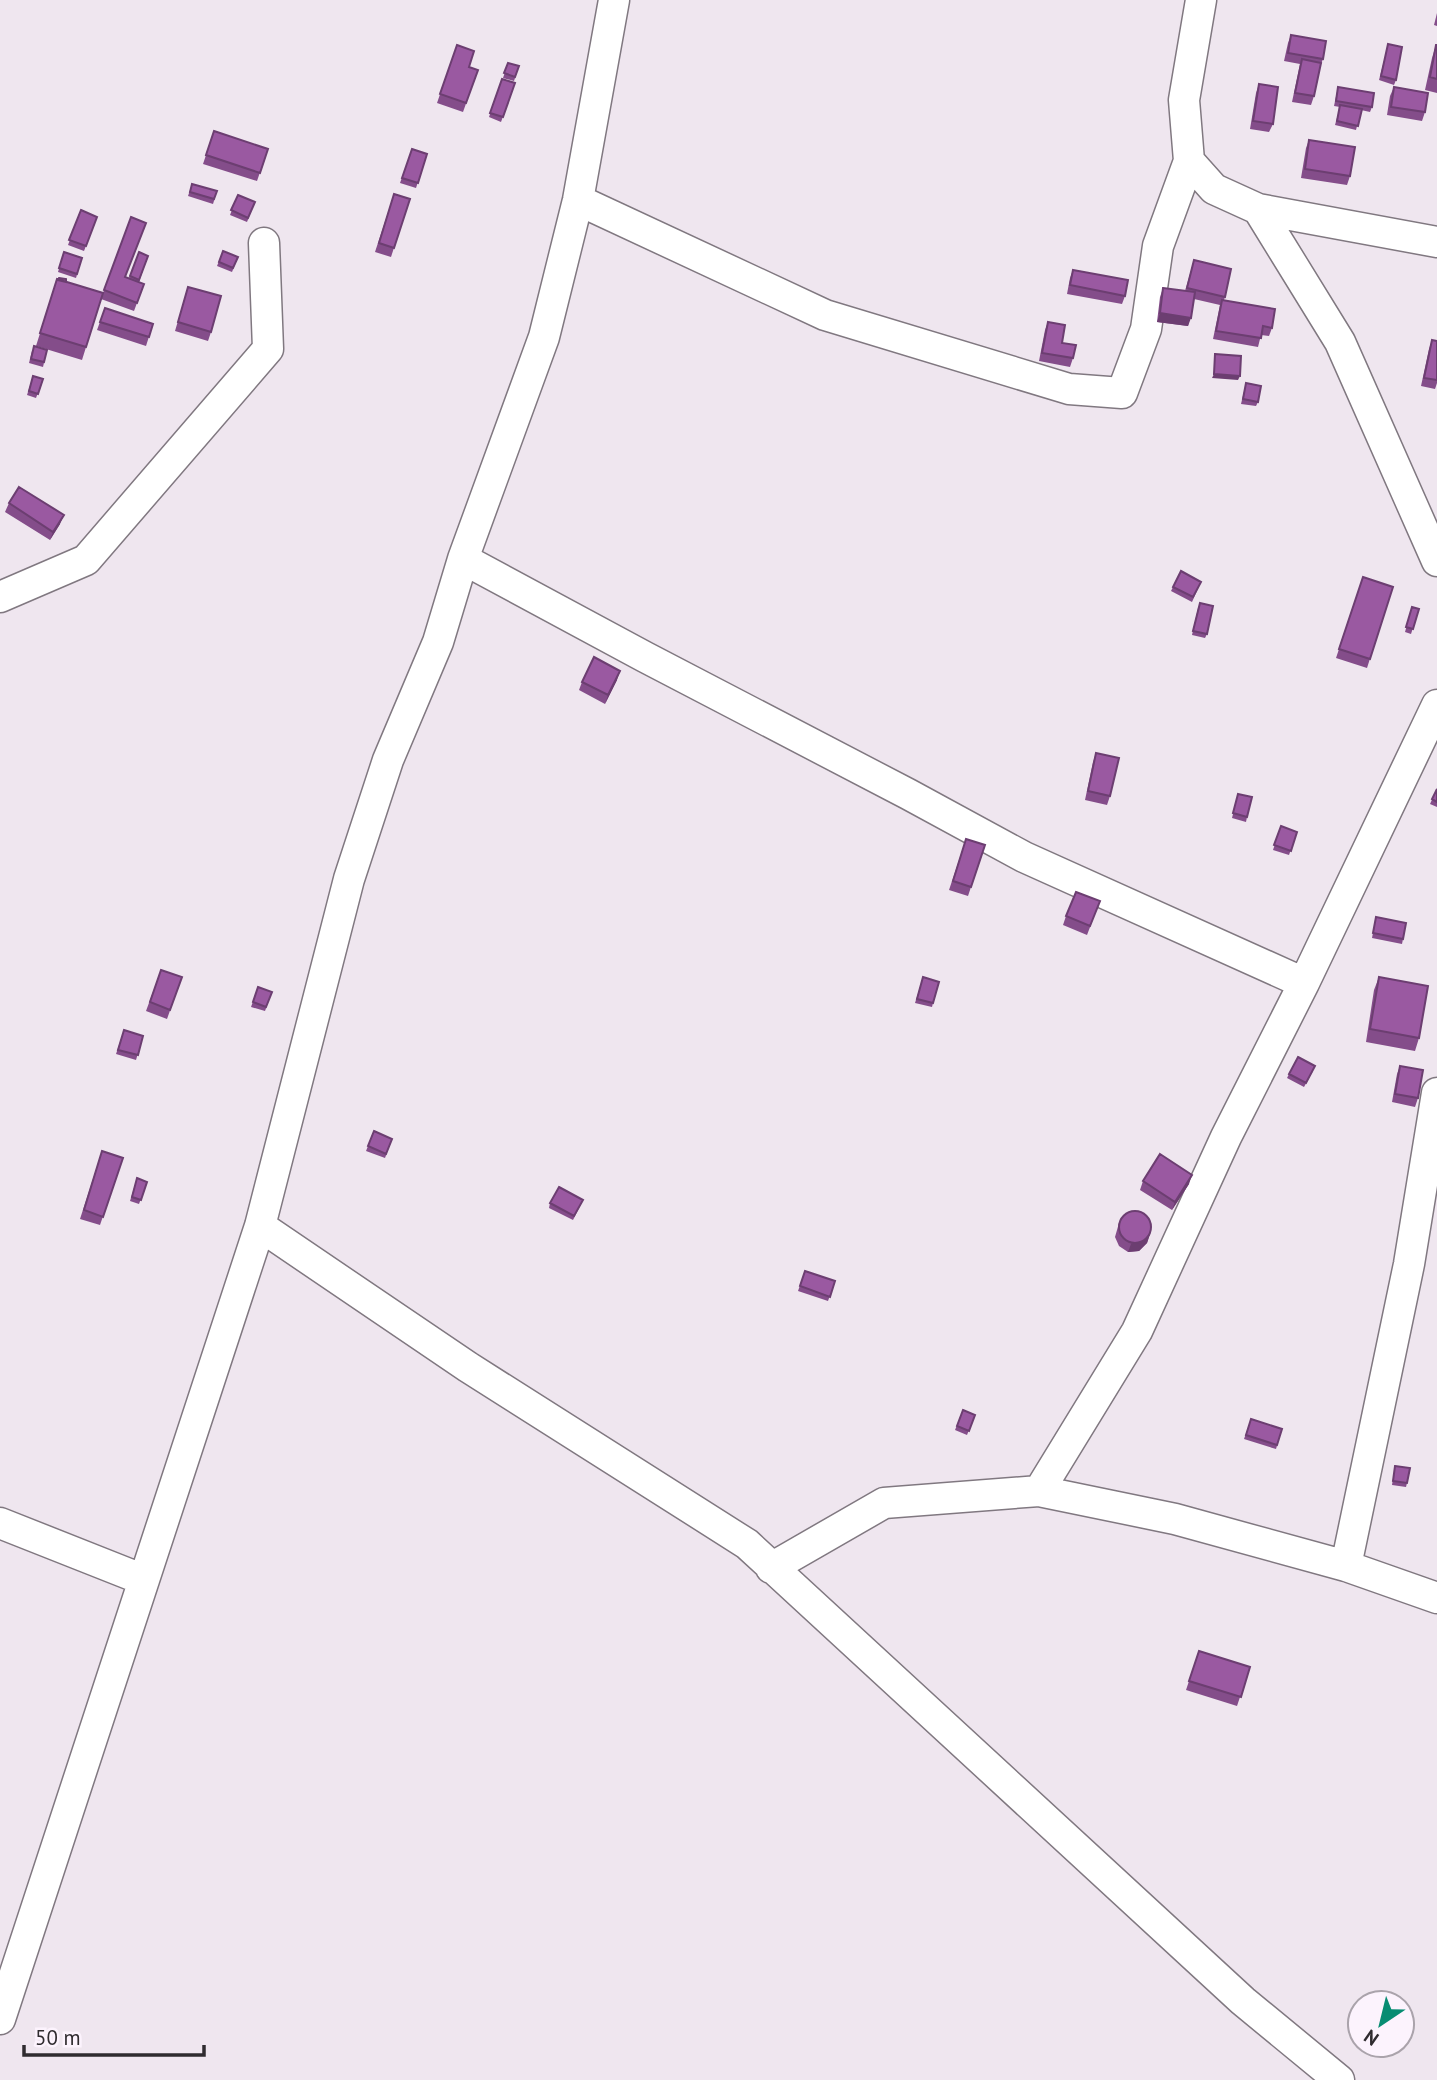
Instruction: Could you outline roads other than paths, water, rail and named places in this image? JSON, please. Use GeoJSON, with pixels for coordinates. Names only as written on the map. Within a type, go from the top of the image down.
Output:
{"type":"FeatureCollection","features":[{"type":"Feature","properties":{"kind":"street"},"geometry":{"type":"LineString","coordinates":[[0,2019],[260,1226],[349,878],[388,760],[438,642],[463,559],[544,337],[578,200],[614,0]]}},
{"type":"Feature","properties":{"kind":"street"},"geometry":{"type":"LineString","coordinates":[[578,200],[825,315],[1069,388],[1122,393],[1146,329],[1158,246],[1189,161],[1184,100],[1201,0]]}},
{"type":"Feature","properties":{"kind":"street"},"geometry":{"type":"LineString","coordinates":[[1189,161],[1214,188],[1258,209],[1437,242]]}},
{"type":"Feature","properties":{"kind":"street"},"geometry":{"type":"LineString","coordinates":[[1258,209],[1340,342],[1437,561]]}},
{"type":"Feature","properties":{"kind":"street"},"geometry":{"type":"LineString","coordinates":[[0,597],[86,560],[268,349],[264,243]]}},
{"type":"Feature","properties":{"kind":"street"},"geometry":{"type":"LineString","coordinates":[[463,559],[908,793],[1024,857],[1304,983]]}},
{"type":"Feature","properties":{"kind":"street"},"geometry":{"type":"LineString","coordinates":[[1039,1491],[1137,1331],[1226,1137],[1304,983],[1437,705]]}},
{"type":"Feature","properties":{"kind":"street"},"geometry":{"type":"LineString","coordinates":[[1346,1566],[1409,1264],[1437,1093]]}},
{"type":"Feature","properties":{"kind":"street"},"geometry":{"type":"LineString","coordinates":[[260,1226],[468,1367],[747,1544],[1242,2001],[1339,2080]]}},
{"type":"Feature","properties":{"kind":"street"},"geometry":{"type":"LineString","coordinates":[[771,1568],[884,1503],[1039,1491],[1175,1519],[1346,1566],[1437,1598]]}},
{"type":"Feature","properties":{"kind":"street"},"geometry":{"type":"LineString","coordinates":[[0,1522],[144,1580]]}}]}
